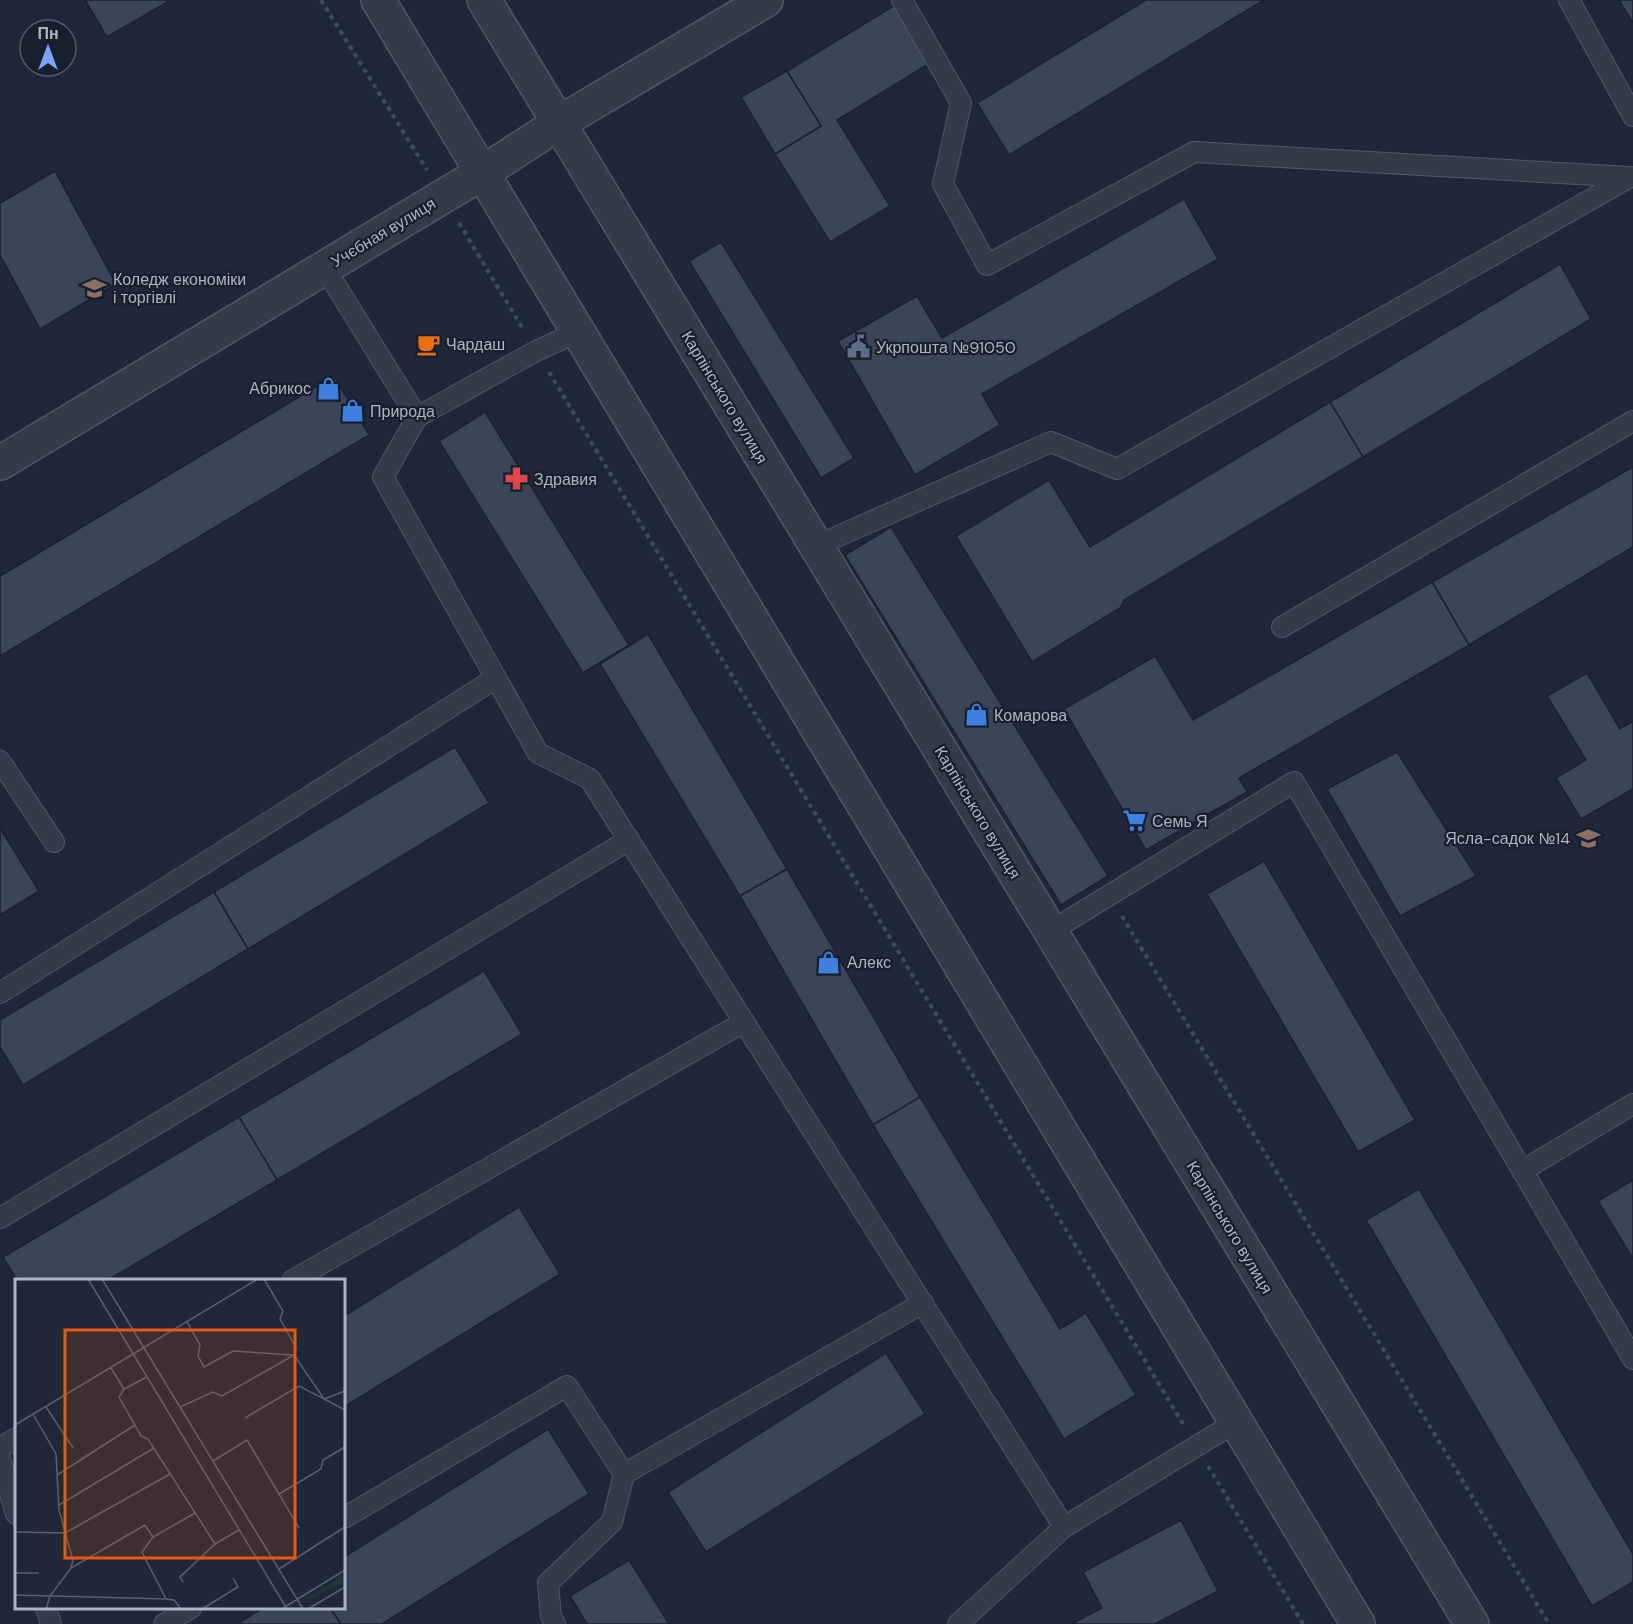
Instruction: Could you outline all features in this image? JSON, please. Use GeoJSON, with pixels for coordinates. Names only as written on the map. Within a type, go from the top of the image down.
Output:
{"type":"FeatureCollection","features":[{"type":"Feature","properties":{"kind":"street"},"geometry":{"type":"LineString","coordinates":[[378,0],[1358,1624]]}},
{"type":"Feature","properties":{"kind":"street","name":"Карпінського вулиця"},"geometry":{"type":"LineString","coordinates":[[484,0],[1472,1624]]}},
{"type":"Feature","properties":{"kind":"street","name":"Учєбная вулиця"},"geometry":{"type":"LineString","coordinates":[[0,463],[482,173],[559,123],[766,0]]}},
{"type":"Feature","properties":{"kind":"lane"},"geometry":{"type":"LineString","coordinates":[[902,0],[962,104],[943,184],[987,265],[1194,152],[1632,173]]}},
{"type":"Feature","properties":{"kind":"lane"},"geometry":{"type":"LineString","coordinates":[[1569,0],[1633,116]]}},
{"type":"Feature","properties":{"kind":"lane"},"geometry":{"type":"LineString","coordinates":[[816,546],[1051,442],[1117,469],[1632,173]]}},
{"type":"Feature","properties":{"kind":"lane"},"geometry":{"type":"LineString","coordinates":[[325,268],[417,417]]}},
{"type":"Feature","properties":{"kind":"lane"},"geometry":{"type":"LineString","coordinates":[[579,332],[536,351],[417,417],[383,477],[538,753],[590,779],[1064,1527]]}},
{"type":"Feature","properties":{"kind":"lane"},"geometry":{"type":"LineString","coordinates":[[1282,627],[1633,422]]}},
{"type":"Feature","properties":{"kind":"lane"},"geometry":{"type":"LineString","coordinates":[[0,993],[496,678]]}},
{"type":"Feature","properties":{"kind":"lane"},"geometry":{"type":"LineString","coordinates":[[0,761],[54,842]]}},
{"type":"Feature","properties":{"kind":"lane"},"geometry":{"type":"LineString","coordinates":[[1051,931],[1293,782],[1633,1359]]}},
{"type":"Feature","properties":{"kind":"lane"},"geometry":{"type":"LineString","coordinates":[[0,1218],[629,840]]}},
{"type":"Feature","properties":{"kind":"lane"},"geometry":{"type":"LineString","coordinates":[[296,1279],[744,1022]]}},
{"type":"Feature","properties":{"kind":"lane"},"geometry":{"type":"LineString","coordinates":[[1522,1171],[1633,1104]]}},
{"type":"Feature","properties":{"kind":"lane"},"geometry":{"type":"LineString","coordinates":[[555,1624],[551,1616],[548,1583],[612,1522],[624,1474],[923,1304]]}},
{"type":"Feature","properties":{"kind":"lane"},"geometry":{"type":"LineString","coordinates":[[345,1517],[567,1386],[624,1474]]}},
{"type":"Feature","properties":{"kind":"lane"},"geometry":{"type":"LineString","coordinates":[[958,1624],[1064,1527],[1236,1422]]}},
{"type":"Feature","properties":{"kind":"lane"},"geometry":{"type":"LineString","coordinates":[[0,1448],[15,1439]]}},
{"type":"Feature","properties":{"kind":"lane"},"geometry":{"type":"LineString","coordinates":[[0,1459],[15,1511]]}},
{"type":"Feature","properties":{"kind":"lane"},"geometry":{"type":"LineString","coordinates":[[46,1609],[51,1624]]}},
{"type":"Feature","properties":{"kind":"lane"},"geometry":{"type":"LineString","coordinates":[[164,1624],[189,1609]]}},
{"type":"Feature","properties":{"kind":"path"},"geometry":{"type":"LineString","coordinates":[[321,0],[443,196],[1303,1624]]}},
{"type":"Feature","properties":{"kind":"path"},"geometry":{"type":"LineString","coordinates":[[1110,895],[1549,1624]]}},
{"type":"Feature","properties":{"kind":"building"},"geometry":{"type":"Polygon","coordinates":[[[85,0],[171,0],[107,37],[85,0]]]}},
{"type":"Feature","properties":{"kind":"building"},"geometry":{"type":"Polygon","coordinates":[[[1146,0],[1264,0],[1009,155],[977,103],[1146,0]]]}},
{"type":"Feature","properties":{"kind":"building"},"geometry":{"type":"Polygon","coordinates":[[[1619,0],[1633,0],[1633,23],[1619,0]]]}},
{"type":"Feature","properties":{"kind":"building"},"geometry":{"type":"Polygon","coordinates":[[[900,2],[935,60],[837,120],[890,206],[830,242],[775,154],[821,126],[787,71],[900,2]]]}},
{"type":"Feature","properties":{"kind":"building"},"geometry":{"type":"Polygon","coordinates":[[[787,71],[821,126],[775,154],[741,97],[787,71]]]}},
{"type":"Feature","properties":{"kind":"building"},"geometry":{"type":"Polygon","coordinates":[[[55,171],[116,284],[40,329],[0,255],[0,203],[55,171]]]}},
{"type":"Feature","properties":{"kind":"building"},"geometry":{"type":"Polygon","coordinates":[[[1184,199],[1218,259],[982,394],[1000,425],[915,475],[838,341],[917,296],[942,338],[1184,199]]]}},
{"type":"Feature","properties":{"kind":"building"},"geometry":{"type":"Polygon","coordinates":[[[721,242],[854,458],[821,478],[689,261],[721,242]]]}},
{"type":"Feature","properties":{"kind":"building"},"geometry":{"type":"Polygon","coordinates":[[[1560,264],[1591,319],[1363,457],[1330,402],[1560,264]]]}},
{"type":"Feature","properties":{"kind":"building"},"geometry":{"type":"Polygon","coordinates":[[[334,376],[369,435],[0,656],[0,576],[334,376]]]}},
{"type":"Feature","properties":{"kind":"building"},"geometry":{"type":"Polygon","coordinates":[[[1330,402],[1363,457],[1124,600],[1120,608],[1032,662],[956,536],[1049,480],[1090,547],[1330,402]]]}},
{"type":"Feature","properties":{"kind":"building"},"geometry":{"type":"Polygon","coordinates":[[[485,412],[629,645],[583,673],[439,441],[485,412]]]}},
{"type":"Feature","properties":{"kind":"building"},"geometry":{"type":"Polygon","coordinates":[[[1633,467],[1633,547],[1469,645],[1432,582],[1633,467]]]}},
{"type":"Feature","properties":{"kind":"building","name":"Комарова"},"geometry":{"type":"Polygon","coordinates":[[[891,527],[1108,876],[1061,905],[845,555],[891,527]]]}},
{"type":"Feature","properties":{"kind":"building"},"geometry":{"type":"Polygon","coordinates":[[[1432,582],[1469,645],[1239,778],[1247,792],[1146,850],[1064,709],[1155,656],[1193,720],[1432,582]]]}},
{"type":"Feature","properties":{"kind":"building"},"geometry":{"type":"Polygon","coordinates":[[[648,634],[787,869],[740,896],[600,664],[648,634]]]}},
{"type":"Feature","properties":{"kind":"building"},"geometry":{"type":"Polygon","coordinates":[[[1587,673],[1620,729],[1633,721],[1633,789],[1581,819],[1556,778],[1586,760],[1547,696],[1587,673]]]}},
{"type":"Feature","properties":{"kind":"building"},"geometry":{"type":"Polygon","coordinates":[[[455,747],[489,803],[248,949],[214,892],[455,747]]]}},
{"type":"Feature","properties":{"kind":"building"},"geometry":{"type":"Polygon","coordinates":[[[1397,752],[1476,876],[1400,916],[1327,789],[1397,752]]]}},
{"type":"Feature","properties":{"kind":"building"},"geometry":{"type":"Polygon","coordinates":[[[0,828],[39,891],[0,915],[0,828]]]}},
{"type":"Feature","properties":{"kind":"building"},"geometry":{"type":"Polygon","coordinates":[[[1264,861],[1415,1120],[1358,1152],[1207,894],[1264,861]]]}},
{"type":"Feature","properties":{"kind":"building"},"geometry":{"type":"Polygon","coordinates":[[[787,869],[920,1097],[873,1125],[740,896],[787,869]]]}},
{"type":"Feature","properties":{"kind":"building"},"geometry":{"type":"Polygon","coordinates":[[[214,892],[248,949],[23,1085],[0,1047],[0,1020],[214,892]]]}},
{"type":"Feature","properties":{"kind":"building"},"geometry":{"type":"Polygon","coordinates":[[[484,971],[522,1034],[277,1180],[239,1117],[484,971]]]}},
{"type":"Feature","properties":{"kind":"building"},"geometry":{"type":"Polygon","coordinates":[[[920,1097],[1060,1329],[1086,1313],[1136,1395],[1064,1439],[873,1125],[920,1097]]]}},
{"type":"Feature","properties":{"kind":"building"},"geometry":{"type":"Polygon","coordinates":[[[239,1117],[277,1180],[110,1279],[16,1279],[3,1257],[239,1117]]]}},
{"type":"Feature","properties":{"kind":"building"},"geometry":{"type":"Polygon","coordinates":[[[1633,1180],[1633,1259],[1598,1201],[1633,1180]]]}},
{"type":"Feature","properties":{"kind":"building"},"geometry":{"type":"Polygon","coordinates":[[[1419,1189],[1633,1554],[1633,1582],[1592,1606],[1366,1220],[1419,1189]]]}},
{"type":"Feature","properties":{"kind":"building"},"geometry":{"type":"Polygon","coordinates":[[[519,1207],[560,1274],[345,1406],[345,1315],[519,1207]]]}},
{"type":"Feature","properties":{"kind":"building"},"geometry":{"type":"Polygon","coordinates":[[[886,1353],[925,1414],[706,1552],[668,1492],[886,1353]]]}},
{"type":"Feature","properties":{"kind":"building"},"geometry":{"type":"Polygon","coordinates":[[[548,1429],[589,1494],[382,1624],[341,1624],[331,1609],[345,1609],[345,1556],[548,1429]]]}},
{"type":"Feature","properties":{"kind":"building"},"geometry":{"type":"Polygon","coordinates":[[[1181,1520],[1218,1591],[1155,1624],[1072,1624],[1102,1608],[1083,1572],[1181,1520]]]}},
{"type":"Feature","properties":{"kind":"building"},"geometry":{"type":"Polygon","coordinates":[[[629,1560],[669,1624],[587,1624],[570,1596],[629,1560]]]}},
{"type":"Feature","properties":{"kind":"building"},"geometry":{"type":"Polygon","coordinates":[[[261,1609],[331,1609],[341,1624],[237,1624],[261,1609]]]}},
{"type":"Feature","properties":{"kind":"place","name":"Коледж економіки і торгівлі"},"geometry":{"type":"Point","coordinates":[95,288]}},
{"type":"Feature","properties":{"kind":"place","name":"Чардаш"},"geometry":{"type":"Point","coordinates":[428,344]}},
{"type":"Feature","properties":{"kind":"place","name":"Укрпошта №91050"},"geometry":{"type":"Point","coordinates":[858,347]}},
{"type":"Feature","properties":{"kind":"place","name":"Абрикос"},"geometry":{"type":"Point","coordinates":[329,388]}},
{"type":"Feature","properties":{"kind":"place","name":"Природа"},"geometry":{"type":"Point","coordinates":[352,411]}},
{"type":"Feature","properties":{"kind":"place","name":"Здравия"},"geometry":{"type":"Point","coordinates":[516,479]}},
{"type":"Feature","properties":{"kind":"place","name":"Комарова"},"geometry":{"type":"Point","coordinates":[976,715]}},
{"type":"Feature","properties":{"kind":"place","name":"Семь Я"},"geometry":{"type":"Point","coordinates":[1134,821]}},
{"type":"Feature","properties":{"kind":"place","name":"Ясла-садок №14"},"geometry":{"type":"Point","coordinates":[1588,838]}},
{"type":"Feature","properties":{"kind":"place","name":"Алекс"},"geometry":{"type":"Point","coordinates":[829,962]}}]}
